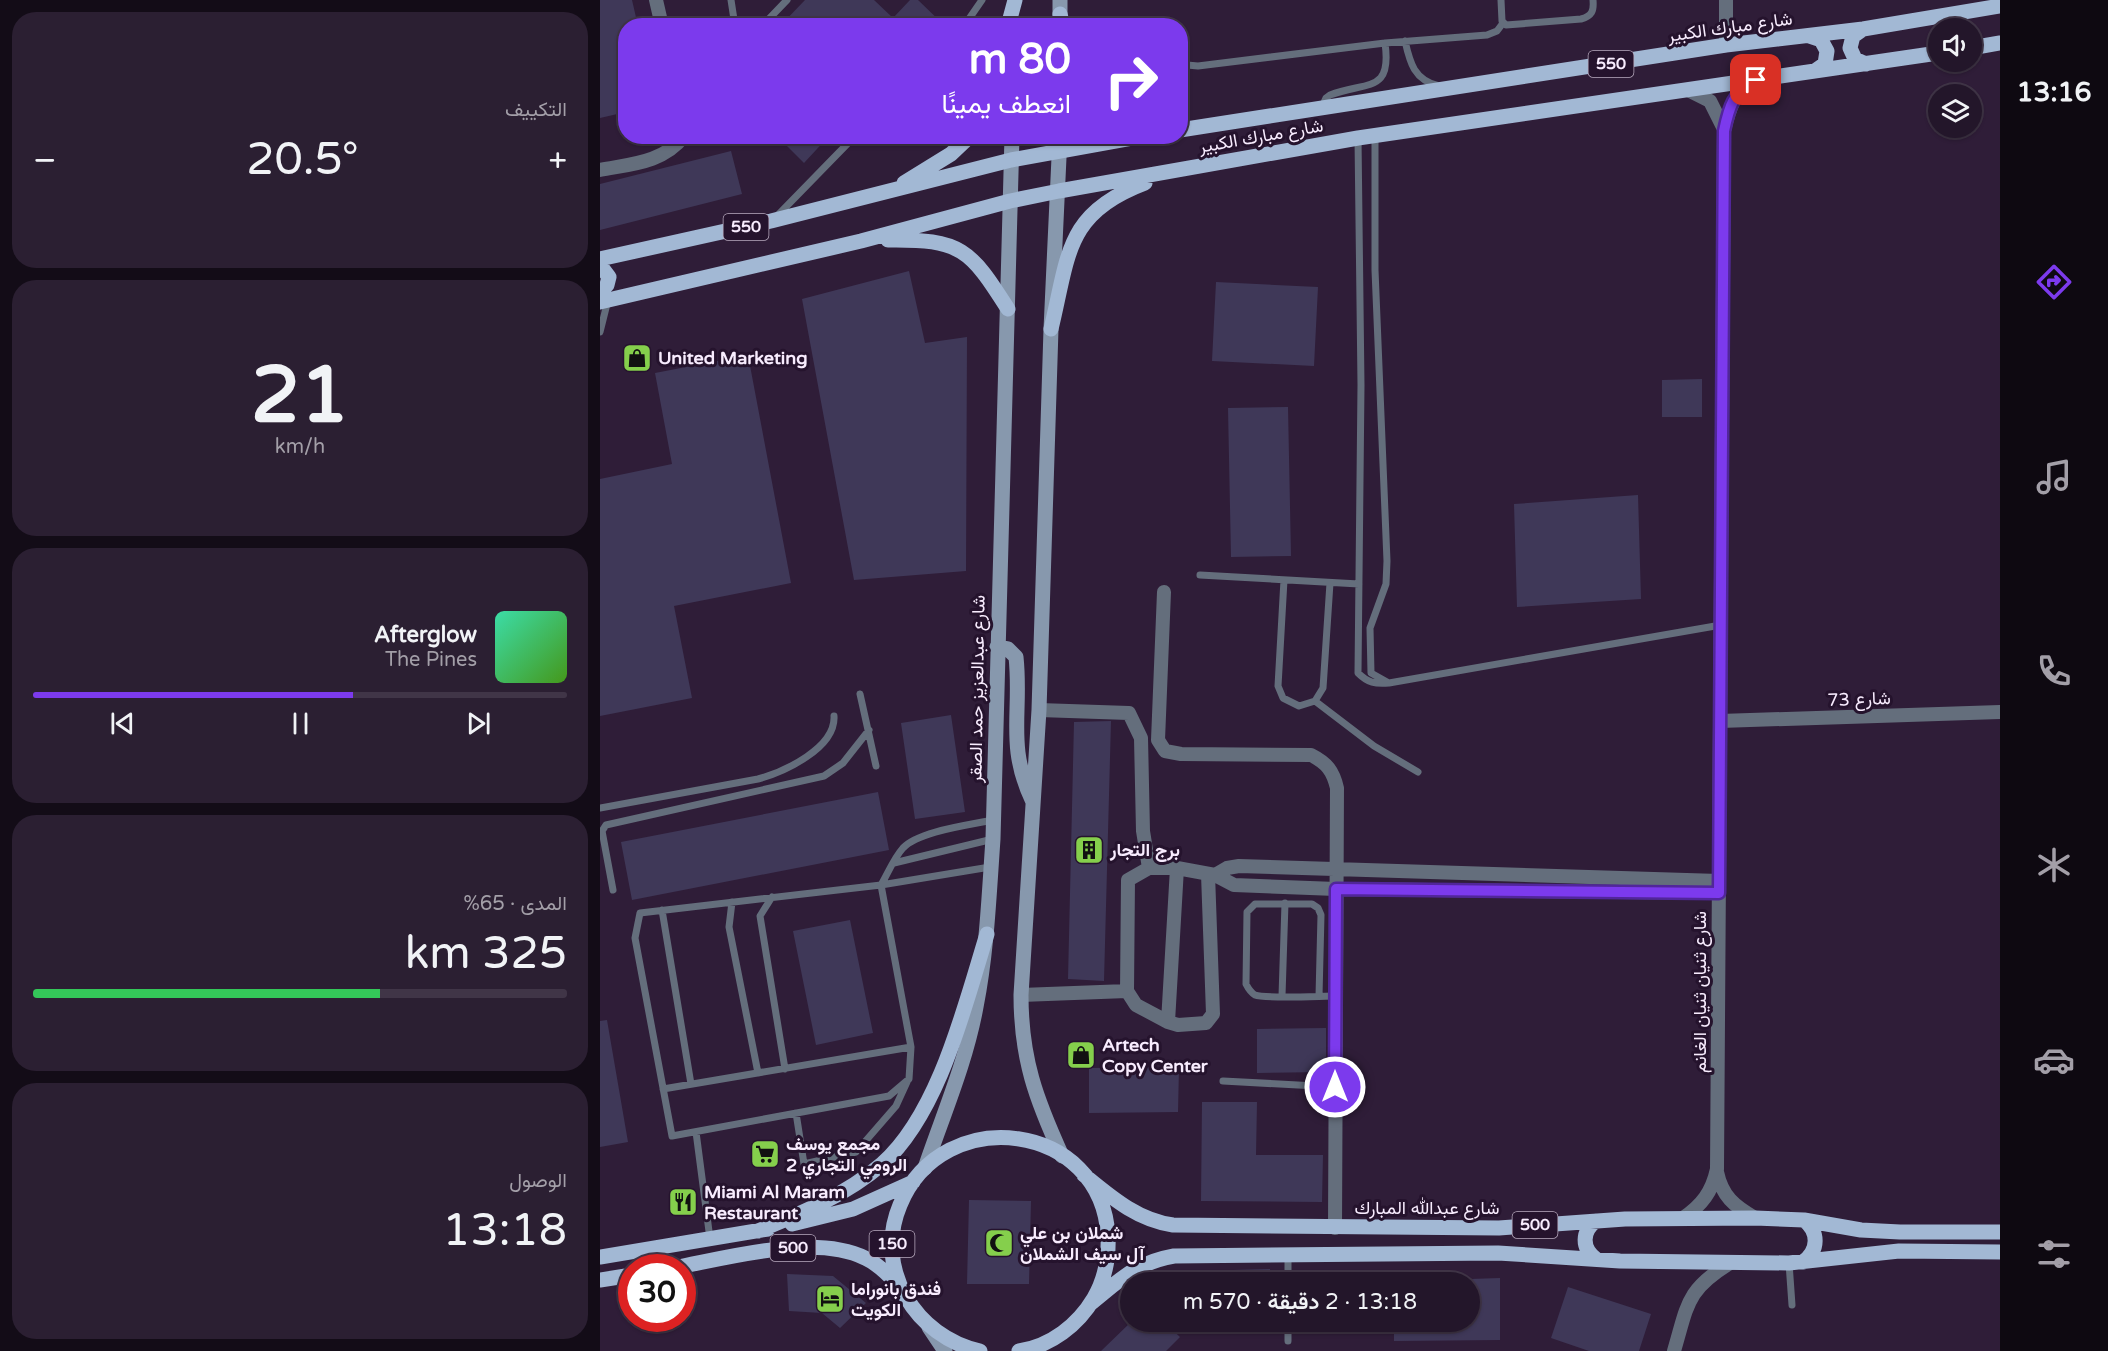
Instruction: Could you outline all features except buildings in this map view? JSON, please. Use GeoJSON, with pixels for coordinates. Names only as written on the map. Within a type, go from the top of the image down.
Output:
{"type":"FeatureCollection","features":[{"type":"Feature","properties":{"kind":"main road"},"geometry":{"type":"LineString","coordinates":[[1010,18],[1015,0]]}},
{"type":"Feature","properties":{"kind":"main road"},"geometry":{"type":"LineString","coordinates":[[1015,0],[1015,18]]}},
{"type":"Feature","properties":{"kind":"main road","name":"شارع مبارك الكبير"},"geometry":{"type":"LineString","coordinates":[[1188,128],[1726,45],[1863,29],[2000,6]]}},
{"type":"Feature","properties":{"kind":"main road"},"geometry":{"type":"LineString","coordinates":[[1863,29],[1853,36],[1850,48],[1855,59],[1866,64]]}},
{"type":"Feature","properties":{"kind":"main road"},"geometry":{"type":"LineString","coordinates":[[1809,36],[1821,40],[1827,51],[1825,64],[1815,71]]}},
{"type":"Feature","properties":{"kind":"main road"},"geometry":{"type":"LineString","coordinates":[[1982,46],[2000,43]]}},
{"type":"Feature","properties":{"kind":"main road","name":"شارع مبارك الكبير"},"geometry":{"type":"LineString","coordinates":[[603,298],[861,241],[1010,201],[1059,191],[1375,135],[1928,55]]}},
{"type":"Feature","properties":{"kind":"main road"},"geometry":{"type":"LineString","coordinates":[[1188,122],[1222,122]]}},
{"type":"Feature","properties":{"kind":"main road"},"geometry":{"type":"LineString","coordinates":[[892,192],[951,154],[962,144]]}},
{"type":"Feature","properties":{"kind":"main road","name":"شارع عبدالعزيز حمد الصقر"},"geometry":{"type":"LineString","coordinates":[[925,1168],[963,1058],[976,1008],[987,934],[993,839],[1012,144]]}},
{"type":"Feature","properties":{"kind":"main road"},"geometry":{"type":"LineString","coordinates":[[1059,191],[1060,144]]}},
{"type":"Feature","properties":{"kind":"main road","name":"550"},"geometry":{"type":"LineString","coordinates":[[600,259],[892,192],[1011,160],[1060,144]]}},
{"type":"Feature","properties":{"kind":"main road"},"geometry":{"type":"LineString","coordinates":[[1051,329],[1070,251],[1084,222],[1094,210],[1114,197],[1178,171]]}},
{"type":"Feature","properties":{"kind":"main road","name":"150"},"geometry":{"type":"LineString","coordinates":[[1059,191],[1051,329],[1039,710],[1022,994],[1022,1030],[1032,1082],[1042,1112],[1062,1156]]}},
{"type":"Feature","properties":{"kind":"main road"},"geometry":{"type":"LineString","coordinates":[[861,241],[925,240],[950,245],[968,254],[1008,309]]}},
{"type":"Feature","properties":{"kind":"main road"},"geometry":{"type":"LineString","coordinates":[[600,264],[609,277],[603,298]]}},
{"type":"Feature","properties":{"kind":"main road"},"geometry":{"type":"LineString","coordinates":[[997,647],[1008,649],[1016,657],[1016,745],[1022,776],[1034,805]]}},
{"type":"Feature","properties":{"kind":"main road"},"geometry":{"type":"LineString","coordinates":[[758,1231],[814,1207],[845,1190],[884,1162],[904,1140],[924,1107],[945,1062],[987,934]]}},
{"type":"Feature","properties":{"kind":"main road","name":"150"},"geometry":{"type":"LineString","coordinates":[[945,1351],[929,1327],[913,1309],[901,1288],[892,1255],[894,1227],[904,1196],[925,1168],[962,1143],[993,1137],[1014,1137],[1035,1142],[1062,1156],[1084,1175],[1101,1205],[1107,1230],[1108,1253],[1104,1276],[1090,1304],[1075,1323],[1051,1344],[1019,1351]]}},
{"type":"Feature","properties":{"kind":"main road","name":"شارع عبدالله المبارك"},"geometry":{"type":"LineString","coordinates":[[1084,1175],[1128,1209],[1159,1223],[1335,1228],[1499,1228],[1596,1221],[1755,1218],[1804,1220],[1861,1230],[1890,1232],[2000,1232]]}},
{"type":"Feature","properties":{"kind":"main road","name":"500"},"geometry":{"type":"LineString","coordinates":[[600,1257],[758,1231],[844,1212],[913,1182]]}},
{"type":"Feature","properties":{"kind":"main road"},"geometry":{"type":"LineString","coordinates":[[1796,1263],[1813,1252],[1816,1238],[1814,1230],[1804,1220]]}},
{"type":"Feature","properties":{"kind":"main road"},"geometry":{"type":"LineString","coordinates":[[1596,1221],[1588,1229],[1585,1240],[1587,1251],[1596,1259]]}},
{"type":"Feature","properties":{"kind":"main road","name":"500"},"geometry":{"type":"LineString","coordinates":[[696,1264],[788,1248],[832,1248],[864,1257],[882,1269],[901,1288]]}},
{"type":"Feature","properties":{"kind":"main road","name":"500"},"geometry":{"type":"LineString","coordinates":[[1090,1304],[1131,1270],[1158,1259],[1174,1256],[1498,1253],[1596,1259],[1796,1263],[1899,1251],[2000,1252]]}},
{"type":"Feature","properties":{"kind":"main road"},"geometry":{"type":"LineString","coordinates":[[600,1280],[618,1277]]}},
{"type":"Feature","properties":{"kind":"main road","name":"150"},"geometry":{"type":"LineString","coordinates":[[929,1327],[954,1343],[980,1351]]}},
{"type":"Feature","properties":{"kind":"street"},"geometry":{"type":"LineString","coordinates":[[657,0],[660,18]]}},
{"type":"Feature","properties":{"kind":"street"},"geometry":{"type":"LineString","coordinates":[[1726,0],[1726,45]]}},
{"type":"Feature","properties":{"kind":"street"},"geometry":{"type":"LineString","coordinates":[[1724,131],[1735,97],[1744,87],[1756,80]]}},
{"type":"Feature","properties":{"kind":"street"},"geometry":{"type":"LineString","coordinates":[[1688,90],[1710,101],[1724,131]]}},
{"type":"Feature","properties":{"kind":"street","name":"شارع ثنيان ثنيان الغانم"},"geometry":{"type":"LineString","coordinates":[[1717,1169],[1724,131]]}},
{"type":"Feature","properties":{"kind":"street"},"geometry":{"type":"LineString","coordinates":[[600,170],[654,160],[669,152],[676,144]]}},
{"type":"Feature","properties":{"kind":"street"},"geometry":{"type":"LineString","coordinates":[[1164,592],[1158,740],[1165,751],[1181,754],[1311,755],[1329,767],[1337,788],[1335,1228]]}},
{"type":"Feature","properties":{"kind":"street"},"geometry":{"type":"LineString","coordinates":[[1039,710],[1129,713],[1142,738],[1143,831],[1149,868]]}},
{"type":"Feature","properties":{"kind":"street","name":"شارع 73"},"geometry":{"type":"LineString","coordinates":[[1720,721],[2000,712]]}},
{"type":"Feature","properties":{"kind":"street"},"geometry":{"type":"LineString","coordinates":[[1211,874],[1239,866],[1719,887]]}},
{"type":"Feature","properties":{"kind":"street"},"geometry":{"type":"LineString","coordinates":[[1211,874],[1213,1018],[1206,1023],[1178,1025],[1136,1005],[1126,991],[1128,880],[1149,868],[1177,868],[1211,874],[1234,885],[1336,889],[1719,887]]}},
{"type":"Feature","properties":{"kind":"street"},"geometry":{"type":"LineString","coordinates":[[1168,1022],[1177,868]]}},
{"type":"Feature","properties":{"kind":"street"},"geometry":{"type":"LineString","coordinates":[[1022,994],[1126,991]]}},
{"type":"Feature","properties":{"kind":"street"},"geometry":{"type":"LineString","coordinates":[[1683,1218],[1706,1198],[1713,1185],[1717,1169]]}},
{"type":"Feature","properties":{"kind":"street"},"geometry":{"type":"LineString","coordinates":[[1717,1169],[1720,1185],[1727,1198],[1739,1209],[1755,1218]]}},
{"type":"Feature","properties":{"kind":"street"},"geometry":{"type":"LineString","coordinates":[[1674,1351],[1688,1305],[1696,1288],[1711,1274],[1730,1263]]}},
{"type":"Feature","properties":{"kind":"lane"},"geometry":{"type":"LineString","coordinates":[[731,0],[734,18]]}},
{"type":"Feature","properties":{"kind":"lane"},"geometry":{"type":"LineString","coordinates":[[770,18],[787,0]]}},
{"type":"Feature","properties":{"kind":"lane"},"geometry":{"type":"LineString","coordinates":[[970,18],[982,0]]}},
{"type":"Feature","properties":{"kind":"lane"},"geometry":{"type":"LineString","coordinates":[[1188,64],[1198,66],[1405,40],[1487,35],[1497,31],[1503,23],[1501,0]]}},
{"type":"Feature","properties":{"kind":"lane"},"geometry":{"type":"LineString","coordinates":[[1503,23],[1581,19],[1593,11],[1593,0]]}},
{"type":"Feature","properties":{"kind":"lane"},"geometry":{"type":"LineString","coordinates":[[1405,40],[1409,60],[1422,80],[1436,86],[1450,87]]}},
{"type":"Feature","properties":{"kind":"lane"},"geometry":{"type":"LineString","coordinates":[[1322,107],[1330,95],[1375,82],[1383,77],[1388,63],[1385,43]]}},
{"type":"Feature","properties":{"kind":"lane"},"geometry":{"type":"LineString","coordinates":[[1375,135],[1375,281],[1387,561],[1386,584],[1370,628],[1369,657],[1371,673],[1378,679],[1389,683]]}},
{"type":"Feature","properties":{"kind":"lane"},"geometry":{"type":"LineString","coordinates":[[1358,138],[1361,374],[1358,673],[1365,680],[1375,684],[1389,683],[1721,626]]}},
{"type":"Feature","properties":{"kind":"lane"},"geometry":{"type":"LineString","coordinates":[[771,221],[847,144]]}},
{"type":"Feature","properties":{"kind":"lane"},"geometry":{"type":"LineString","coordinates":[[600,332],[603,298]]}},
{"type":"Feature","properties":{"kind":"lane"},"geometry":{"type":"LineString","coordinates":[[1200,575],[1359,584]]}},
{"type":"Feature","properties":{"kind":"lane"},"geometry":{"type":"LineString","coordinates":[[1284,580],[1279,690],[1283,698],[1294,705],[1303,706],[1315,701],[1323,688],[1330,583]]}},
{"type":"Feature","properties":{"kind":"lane"},"geometry":{"type":"LineString","coordinates":[[860,694],[876,766]]}},
{"type":"Feature","properties":{"kind":"lane"},"geometry":{"type":"LineString","coordinates":[[1315,701],[1374,746],[1418,772]]}},
{"type":"Feature","properties":{"kind":"lane"},"geometry":{"type":"LineString","coordinates":[[600,808],[758,779],[779,772],[803,759],[823,741],[834,728],[834,716]]}},
{"type":"Feature","properties":{"kind":"lane"},"geometry":{"type":"LineString","coordinates":[[613,890],[602,831],[606,825],[824,776],[843,762],[868,730]]}},
{"type":"Feature","properties":{"kind":"lane"},"geometry":{"type":"LineString","coordinates":[[796,1113],[804,1164],[856,1152],[896,1106],[909,1079],[911,1047],[881,885],[903,848],[922,837],[993,820]]}},
{"type":"Feature","properties":{"kind":"lane"},"geometry":{"type":"LineString","coordinates":[[894,863],[993,839]]}},
{"type":"Feature","properties":{"kind":"lane"},"geometry":{"type":"LineString","coordinates":[[909,1079],[889,1096],[672,1136],[635,938],[640,913],[881,885],[991,867]]}},
{"type":"Feature","properties":{"kind":"lane"},"geometry":{"type":"LineString","coordinates":[[772,897],[760,916],[785,1069]]}},
{"type":"Feature","properties":{"kind":"lane"},"geometry":{"type":"LineString","coordinates":[[732,902],[729,927],[758,1073]]}},
{"type":"Feature","properties":{"kind":"lane"},"geometry":{"type":"LineString","coordinates":[[1282,996],[1285,903]]}},
{"type":"Feature","properties":{"kind":"lane"},"geometry":{"type":"LineString","coordinates":[[1319,996],[1320,911],[1312,904],[1255,904],[1247,912],[1246,984],[1249,990],[1258,996],[1282,996],[1319,996],[1335,996]]}},
{"type":"Feature","properties":{"kind":"lane"},"geometry":{"type":"LineString","coordinates":[[662,910],[691,1084]]}},
{"type":"Feature","properties":{"kind":"lane"},"geometry":{"type":"LineString","coordinates":[[663,1089],[911,1047]]}},
{"type":"Feature","properties":{"kind":"lane"},"geometry":{"type":"LineString","coordinates":[[1223,1081],[1335,1087]]}},
{"type":"Feature","properties":{"kind":"lane"},"geometry":{"type":"LineString","coordinates":[[696,1132],[710,1239]]}},
{"type":"Feature","properties":{"kind":"lane"},"geometry":{"type":"LineString","coordinates":[[1288,1256],[1288,1272]]}},
{"type":"Feature","properties":{"kind":"lane"},"geometry":{"type":"LineString","coordinates":[[1792,1305],[1796,1263]]}},
{"type":"Feature","properties":{"kind":"lane"},"geometry":{"type":"LineString","coordinates":[[1288,1332],[1288,1341]]}},
{"type":"Feature","properties":{"kind":"place","name":"United Marketing"},"geometry":{"type":"Point","coordinates":[637,358]}},
{"type":"Feature","properties":{"kind":"place","name":"برج التجار"},"geometry":{"type":"Point","coordinates":[1089,850]}},
{"type":"Feature","properties":{"kind":"place","name":"Artech Copy Center"},"geometry":{"type":"Point","coordinates":[1081,1055]}},
{"type":"Feature","properties":{"kind":"place","name":"مجمع يوسف الرومي التجاري 2"},"geometry":{"type":"Point","coordinates":[765,1154]}},
{"type":"Feature","properties":{"kind":"place","name":"Miami Al Maram Restaurant"},"geometry":{"type":"Point","coordinates":[683,1202]}},
{"type":"Feature","properties":{"kind":"place","name":"شملان بن علي آل سيف الشملان"},"geometry":{"type":"Point","coordinates":[999,1243]}},
{"type":"Feature","properties":{"kind":"place","name":"فندق بانوراما الكويت"},"geometry":{"type":"Point","coordinates":[830,1299]}},
{"type":"Feature","properties":{"kind":"route"},"geometry":{"type":"LineString","coordinates":[[1335,1087],[1336,889],[1719,893],[1724,131],[1735,97],[1744,87],[1756,80]]}}]}
